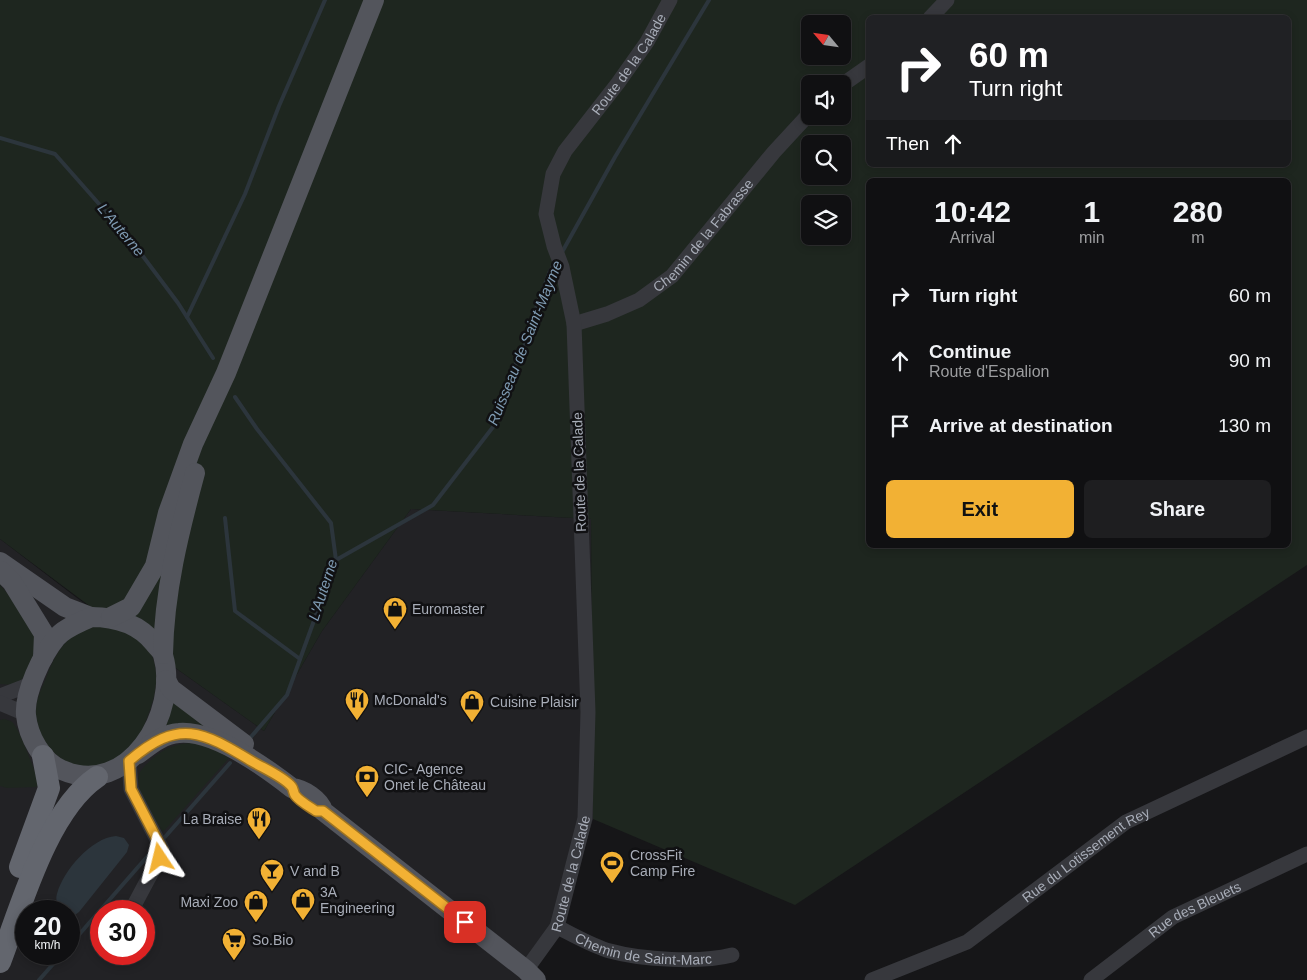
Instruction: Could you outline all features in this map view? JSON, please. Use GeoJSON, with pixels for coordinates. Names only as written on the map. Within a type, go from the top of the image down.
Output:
{"type":"FeatureCollection","features":[{"type":"Feature","properties":{"kind":"highway"},"geometry":{"type":"LineString","coordinates":[[0,919],[42,811],[49,788],[43,756]]}},
{"type":"Feature","properties":{"kind":"highway"},"geometry":{"type":"LineString","coordinates":[[0,962],[46,844],[74,798],[84,786],[103,775]]}},
{"type":"Feature","properties":{"kind":"main road"},"geometry":{"type":"LineString","coordinates":[[111,617],[131,607],[155,566],[168,513],[187,461],[226,373],[374,0]]}},
{"type":"Feature","properties":{"kind":"main road"},"geometry":{"type":"LineString","coordinates":[[134,757],[153,729],[164,700],[166,680],[163,654],[164,619],[184,516],[226,373]]}},
{"type":"Feature","properties":{"kind":"main road"},"geometry":{"type":"LineString","coordinates":[[0,562],[65,607],[91,617],[111,617],[130,623],[148,635],[163,654]]}},
{"type":"Feature","properties":{"kind":"main road"},"geometry":{"type":"LineString","coordinates":[[0,570],[12,582],[44,634],[43,658]]}},
{"type":"Feature","properties":{"kind":"main road"},"geometry":{"type":"LineString","coordinates":[[91,617],[70,626],[56,637],[43,658],[31,684],[26,714],[34,739],[43,756],[59,769],[77,776],[103,775],[120,769],[160,738],[178,732],[203,735],[224,744],[274,774],[292,788],[295,796],[316,811],[323,811],[531,975]]}},
{"type":"Feature","properties":{"kind":"main road"},"geometry":{"type":"LineString","coordinates":[[166,680],[171,689],[250,748],[274,774]]}},
{"type":"Feature","properties":{"kind":"street","name":"Route de la Calade"},"geometry":{"type":"LineString","coordinates":[[531,975],[557,927],[585,818],[588,702],[574,324],[562,267],[554,246],[546,214],[553,174],[565,151],[647,42],[670,0]]}},
{"type":"Feature","properties":{"kind":"street"},"geometry":{"type":"LineString","coordinates":[[933,15],[947,0]]}},
{"type":"Feature","properties":{"kind":"street"},"geometry":{"type":"LineString","coordinates":[[851,79],[866,68]]}},
{"type":"Feature","properties":{"kind":"street","name":"Chemin de la Fabrasse"},"geometry":{"type":"LineString","coordinates":[[574,324],[607,314],[639,300],[672,276],[774,152],[801,123]]}},
{"type":"Feature","properties":{"kind":"street"},"geometry":{"type":"LineString","coordinates":[[0,696],[31,684]]}},
{"type":"Feature","properties":{"kind":"street"},"geometry":{"type":"LineString","coordinates":[[0,703],[26,714]]}},
{"type":"Feature","properties":{"kind":"street","name":"Rue du Lotissement Rey"},"geometry":{"type":"LineString","coordinates":[[872,980],[967,942],[1131,820],[1307,737]]}},
{"type":"Feature","properties":{"kind":"street"},"geometry":{"type":"LineString","coordinates":[[134,757],[131,789],[163,851],[138,900]]}},
{"type":"Feature","properties":{"kind":"street"},"geometry":{"type":"LineString","coordinates":[[103,775],[131,789]]}},
{"type":"Feature","properties":{"kind":"street","name":"Rue des Bleuets"},"geometry":{"type":"LineString","coordinates":[[1090,980],[1173,917],[1307,854]]}},
{"type":"Feature","properties":{"kind":"street","name":"Chemin de Saint-Marc"},"geometry":{"type":"LineString","coordinates":[[557,927],[609,950],[637,956],[715,960],[732,955]]}},
{"type":"Feature","properties":{"kind":"shaded area"},"geometry":{"type":"Polygon","coordinates":[[[0,0],[1307,0],[1307,565],[795,905],[593,819],[591,519],[411,509],[322,631],[264,731],[149,649],[156,669],[156,688],[151,707],[137,741],[125,753],[105,764],[81,767],[59,757],[50,748],[38,726],[36,705],[51,665],[64,644],[81,631],[92,627],[119,628],[0,539],[0,0]]]}},
{"type":"Feature","properties":{"kind":"shaded area"},"geometry":{"type":"Polygon","coordinates":[[[411,509],[591,519],[593,819],[567,910],[526,980],[0,980],[0,539],[77,598],[264,731],[322,631],[411,509]]]}},
{"type":"Feature","properties":{"kind":"shaded area"},"geometry":{"type":"Polygon","coordinates":[[[0,585],[24,613],[32,625],[36,637],[36,650],[29,670],[20,681],[8,684],[0,684],[0,585]]]}},
{"type":"Feature","properties":{"kind":"shaded area"},"geometry":{"type":"Polygon","coordinates":[[[174,701],[209,728],[164,728],[174,701]]]}},
{"type":"Feature","properties":{"kind":"shaded area"},"geometry":{"type":"Polygon","coordinates":[[[4,719],[12,722],[19,732],[39,784],[36,787],[7,788],[0,786],[0,720],[4,719]]]}},
{"type":"Feature","properties":{"kind":"shaded area"},"geometry":{"type":"Polygon","coordinates":[[[191,743],[211,747],[229,758],[163,832],[141,795],[138,779],[140,772],[153,758],[166,749],[180,744],[191,743]]]}},
{"type":"Feature","properties":{"kind":"shaded area"},"geometry":{"type":"Polygon","coordinates":[[[116,836],[124,838],[129,845],[127,852],[80,911],[80,900],[56,900],[60,885],[79,857],[88,849],[107,838],[116,836]]]}},
{"type":"Feature","properties":{"kind":"waterway"},"geometry":{"type":"LineString","coordinates":[[187,317],[245,194],[279,106],[325,0]]}},
{"type":"Feature","properties":{"kind":"waterway","name":"Ruisseau de Saint-Mayme"},"geometry":{"type":"LineString","coordinates":[[561,254],[615,157],[709,0]]}},
{"type":"Feature","properties":{"kind":"waterway","name":"L'Auterne"},"geometry":{"type":"LineString","coordinates":[[0,138],[55,154],[130,239],[178,303],[213,358]]}},
{"type":"Feature","properties":{"kind":"waterway","name":"Ruisseau de Saint-Mayme"},"geometry":{"type":"LineString","coordinates":[[336,560],[433,505],[493,427],[502,394],[528,338],[532,319],[550,271],[556,262]]}},
{"type":"Feature","properties":{"kind":"waterway","name":"Ruisseau de Saint-Mayme"},"geometry":{"type":"LineString","coordinates":[[235,397],[257,429],[331,523],[336,560],[287,695],[250,738]]}},
{"type":"Feature","properties":{"kind":"waterway"},"geometry":{"type":"LineString","coordinates":[[225,518],[235,611],[300,659]]}},
{"type":"Feature","properties":{"kind":"waterway","name":"L'Auterne"},"geometry":{"type":"LineString","coordinates":[[165,837],[230,763]]}},
{"type":"Feature","properties":{"kind":"waterway","name":"L'Auterne"},"geometry":{"type":"LineString","coordinates":[[80,933],[153,850]]}},
{"type":"Feature","properties":{"kind":"waterway","name":"L'Auterne"},"geometry":{"type":"LineString","coordinates":[[39,980],[52,965]]}},
{"type":"Feature","properties":{"kind":"place","name":"Euromaster"},"geometry":{"type":"Point","coordinates":[395,630]}},
{"type":"Feature","properties":{"kind":"place","name":"McDonald's"},"geometry":{"type":"Point","coordinates":[357,721]}},
{"type":"Feature","properties":{"kind":"place","name":"Cuisine Plaisir"},"geometry":{"type":"Point","coordinates":[472,723]}},
{"type":"Feature","properties":{"kind":"place","name":"CIC- Agence Onet le Château"},"geometry":{"type":"Point","coordinates":[367,798]}},
{"type":"Feature","properties":{"kind":"place","name":"La Braise"},"geometry":{"type":"Point","coordinates":[259,840]}},
{"type":"Feature","properties":{"kind":"place","name":"CrossFit Camp Fire"},"geometry":{"type":"Point","coordinates":[612,884]}},
{"type":"Feature","properties":{"kind":"place","name":"V and B"},"geometry":{"type":"Point","coordinates":[272,892]}},
{"type":"Feature","properties":{"kind":"place","name":"3A Engineering"},"geometry":{"type":"Point","coordinates":[303,921]}},
{"type":"Feature","properties":{"kind":"place","name":"Maxi Zoo"},"geometry":{"type":"Point","coordinates":[256,923]}},
{"type":"Feature","properties":{"kind":"place","name":"So.Bio"},"geometry":{"type":"Point","coordinates":[234,961]}},
{"type":"Feature","properties":{"kind":"route"},"geometry":{"type":"LineString","coordinates":[[160,858],[163,851],[131,789],[129,761],[160,738],[178,732],[203,735],[224,744],[274,774],[292,788],[295,796],[316,811],[323,811],[465,922]]}}]}
